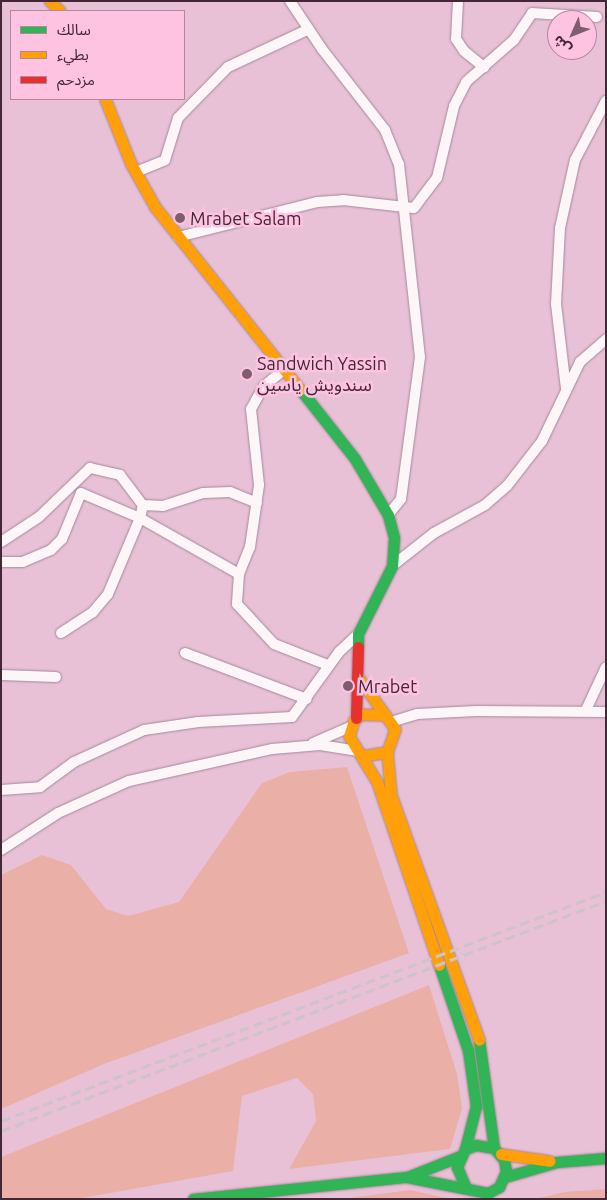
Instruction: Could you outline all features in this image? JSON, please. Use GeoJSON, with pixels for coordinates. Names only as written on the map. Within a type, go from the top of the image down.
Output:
{"type":"FeatureCollection","features":[{"type":"Feature","properties":{"kind":"street"},"geometry":{"type":"LineString","coordinates":[[50,1],[59,10]]}},
{"type":"Feature","properties":{"kind":"street"},"geometry":{"type":"LineString","coordinates":[[290,1],[394,144],[404,208],[419,365],[401,499],[388,515]]}},
{"type":"Feature","properties":{"kind":"street"},"geometry":{"type":"LineString","coordinates":[[458,1],[456,38],[464,51],[484,67]]}},
{"type":"Feature","properties":{"kind":"street"},"geometry":{"type":"LineString","coordinates":[[178,238],[317,202],[376,202],[404,208],[414,208],[421,202],[436,178],[454,106],[466,82],[514,40],[532,13],[547,14]]}},
{"type":"Feature","properties":{"kind":"street"},"geometry":{"type":"LineString","coordinates":[[136,172],[165,160],[178,118],[228,67],[309,29]]}},
{"type":"Feature","properties":{"kind":"street"},"geometry":{"type":"LineString","coordinates":[[1,790],[40,787],[74,762],[144,730],[198,722],[286,719],[297,713],[328,665],[358,634],[392,566],[394,538],[388,515],[355,459],[178,238],[136,172],[105,100]]}},
{"type":"Feature","properties":{"kind":"street"},"geometry":{"type":"LineString","coordinates":[[566,389],[556,304],[560,228],[575,160],[606,101]]}},
{"type":"Feature","properties":{"kind":"street"},"geometry":{"type":"LineString","coordinates":[[392,566],[434,533],[485,506],[507,486],[542,441],[580,362],[606,339]]}},
{"type":"Feature","properties":{"kind":"street"},"geometry":{"type":"LineString","coordinates":[[284,370],[264,386],[251,409],[257,503],[250,546],[239,574],[235,598],[242,612],[274,644],[328,665]]}},
{"type":"Feature","properties":{"kind":"street"},"geometry":{"type":"LineString","coordinates":[[1,542],[39,517],[82,474],[99,467],[120,475],[143,505],[163,506],[203,493],[230,492],[257,503]]}},
{"type":"Feature","properties":{"kind":"street"},"geometry":{"type":"LineString","coordinates":[[82,474],[83,493]]}},
{"type":"Feature","properties":{"kind":"street"},"geometry":{"type":"LineString","coordinates":[[1,562],[23,562],[52,550],[62,540],[77,495],[83,493],[140,518],[239,574]]}},
{"type":"Feature","properties":{"kind":"street"},"geometry":{"type":"LineString","coordinates":[[61,632],[93,612],[108,594],[140,518],[143,505]]}},
{"type":"Feature","properties":{"kind":"street"},"geometry":{"type":"LineString","coordinates":[[358,634],[352,744],[360,753],[377,782],[472,1018],[486,1075],[498,1151],[505,1177]]}},
{"type":"Feature","properties":{"kind":"street"},"geometry":{"type":"LineString","coordinates":[[185,653],[306,698]]}},
{"type":"Feature","properties":{"kind":"street"},"geometry":{"type":"LineString","coordinates":[[586,710],[606,667]]}},
{"type":"Feature","properties":{"kind":"street"},"geometry":{"type":"LineString","coordinates":[[1,675],[56,677]]}},
{"type":"Feature","properties":{"kind":"street"},"geometry":{"type":"LineString","coordinates":[[357,676],[388,718],[395,738],[387,752],[388,785],[409,862],[460,1022],[476,1091],[474,1121],[462,1152],[457,1173],[466,1188]]}},
{"type":"Feature","properties":{"kind":"street"},"geometry":{"type":"LineString","coordinates":[[307,746],[353,723],[369,712],[388,718],[427,713],[586,710],[606,712]]}},
{"type":"Feature","properties":{"kind":"street"},"geometry":{"type":"LineString","coordinates":[[1,850],[58,813],[129,781],[209,761],[307,746],[360,753],[387,752]]}},
{"type":"Feature","properties":{"kind":"street"},"geometry":{"type":"LineString","coordinates":[[460,1022],[472,1018]]}},
{"type":"Feature","properties":{"kind":"street"},"geometry":{"type":"LineString","coordinates":[[407,1177],[476,1145],[557,1162]]}},
{"type":"Feature","properties":{"kind":"street"},"geometry":{"type":"LineString","coordinates":[[193,1199],[407,1177],[488,1193],[505,1177],[557,1162],[606,1158]]}},
{"type":"Feature","properties":{"kind":"shaded area"},"geometry":{"type":"Polygon","coordinates":[[[347,767],[409,953],[104,1064],[1,1109],[1,875],[42,855],[71,865],[106,909],[128,916],[179,902],[262,783],[290,772],[347,767]]]}},
{"type":"Feature","properties":{"kind":"shaded area"},"geometry":{"type":"Polygon","coordinates":[[[429,985],[457,1074],[462,1108],[450,1149],[289,1169],[316,1121],[313,1094],[297,1078],[242,1096],[233,1171],[77,1199],[1,1199],[1,1157],[429,985]]]}},
{"type":"Feature","properties":{"kind":"shaded area"},"geometry":{"type":"Polygon","coordinates":[[[606,1189],[606,1199],[534,1199],[565,1192],[606,1189]]]}},
{"type":"Feature","properties":{"kind":"shaded area"},"geometry":{"type":"Polygon","coordinates":[[[410,1190],[451,1199],[342,1199],[410,1190]]]}},
{"type":"Feature","properties":{"kind":"railway"},"geometry":{"type":"LineString","coordinates":[[1,1121],[606,892]]}},
{"type":"Feature","properties":{"kind":"railway"},"geometry":{"type":"LineString","coordinates":[[1,1131],[606,901]]}},
{"type":"Feature","properties":{"kind":"traffic: fast"},"geometry":{"type":"LineString","coordinates":[[300,389],[355,459],[388,515],[394,538],[392,566],[358,634],[358,647]]}},
{"type":"Feature","properties":{"kind":"traffic: fast"},"geometry":{"type":"LineString","coordinates":[[439,965],[468,1050],[476,1106],[465,1149]]}},
{"type":"Feature","properties":{"kind":"traffic: fast"},"geometry":{"type":"LineString","coordinates":[[479,1040],[494,1148]]}},
{"type":"Feature","properties":{"kind":"traffic: fast"},"geometry":{"type":"LineString","coordinates":[[407,1177],[488,1193],[499,1187],[506,1171],[504,1160],[494,1148],[476,1145],[465,1149],[457,1167],[466,1188]]}},
{"type":"Feature","properties":{"kind":"traffic: fast"},"geometry":{"type":"LineString","coordinates":[[193,1199],[407,1177],[460,1156]]}},
{"type":"Feature","properties":{"kind":"traffic: fast"},"geometry":{"type":"LineString","coordinates":[[505,1177],[557,1162],[606,1158]]}},
{"type":"Feature","properties":{"kind":"traffic: slow"},"geometry":{"type":"LineString","coordinates":[[50,1],[59,10]]}},
{"type":"Feature","properties":{"kind":"traffic: slow"},"geometry":{"type":"LineString","coordinates":[[105,100],[131,164],[155,207],[300,389]]}},
{"type":"Feature","properties":{"kind":"traffic: slow"},"geometry":{"type":"LineString","coordinates":[[358,677],[395,729],[387,752],[363,756]]}},
{"type":"Feature","properties":{"kind":"traffic: slow"},"geometry":{"type":"LineString","coordinates":[[385,715],[361,714],[354,720],[349,736],[377,782],[439,965]]}},
{"type":"Feature","properties":{"kind":"traffic: slow"},"geometry":{"type":"LineString","coordinates":[[387,752],[391,795],[479,1040]]}},
{"type":"Feature","properties":{"kind":"traffic: slow"},"geometry":{"type":"LineString","coordinates":[[501,1154],[550,1161]]}},
{"type":"Feature","properties":{"kind":"traffic: jam"},"geometry":{"type":"LineString","coordinates":[[356,718],[358,647]]}},
{"type":"Feature","properties":{"kind":"place","name":"Mrabet Salam"},"geometry":{"type":"Point","coordinates":[180,218]}},
{"type":"Feature","properties":{"kind":"place","name":"Sandwich Yassin سندويش ياسين"},"geometry":{"type":"Point","coordinates":[247,374]}},
{"type":"Feature","properties":{"kind":"place","name":"Mrabet"},"geometry":{"type":"Point","coordinates":[348,686]}}]}
